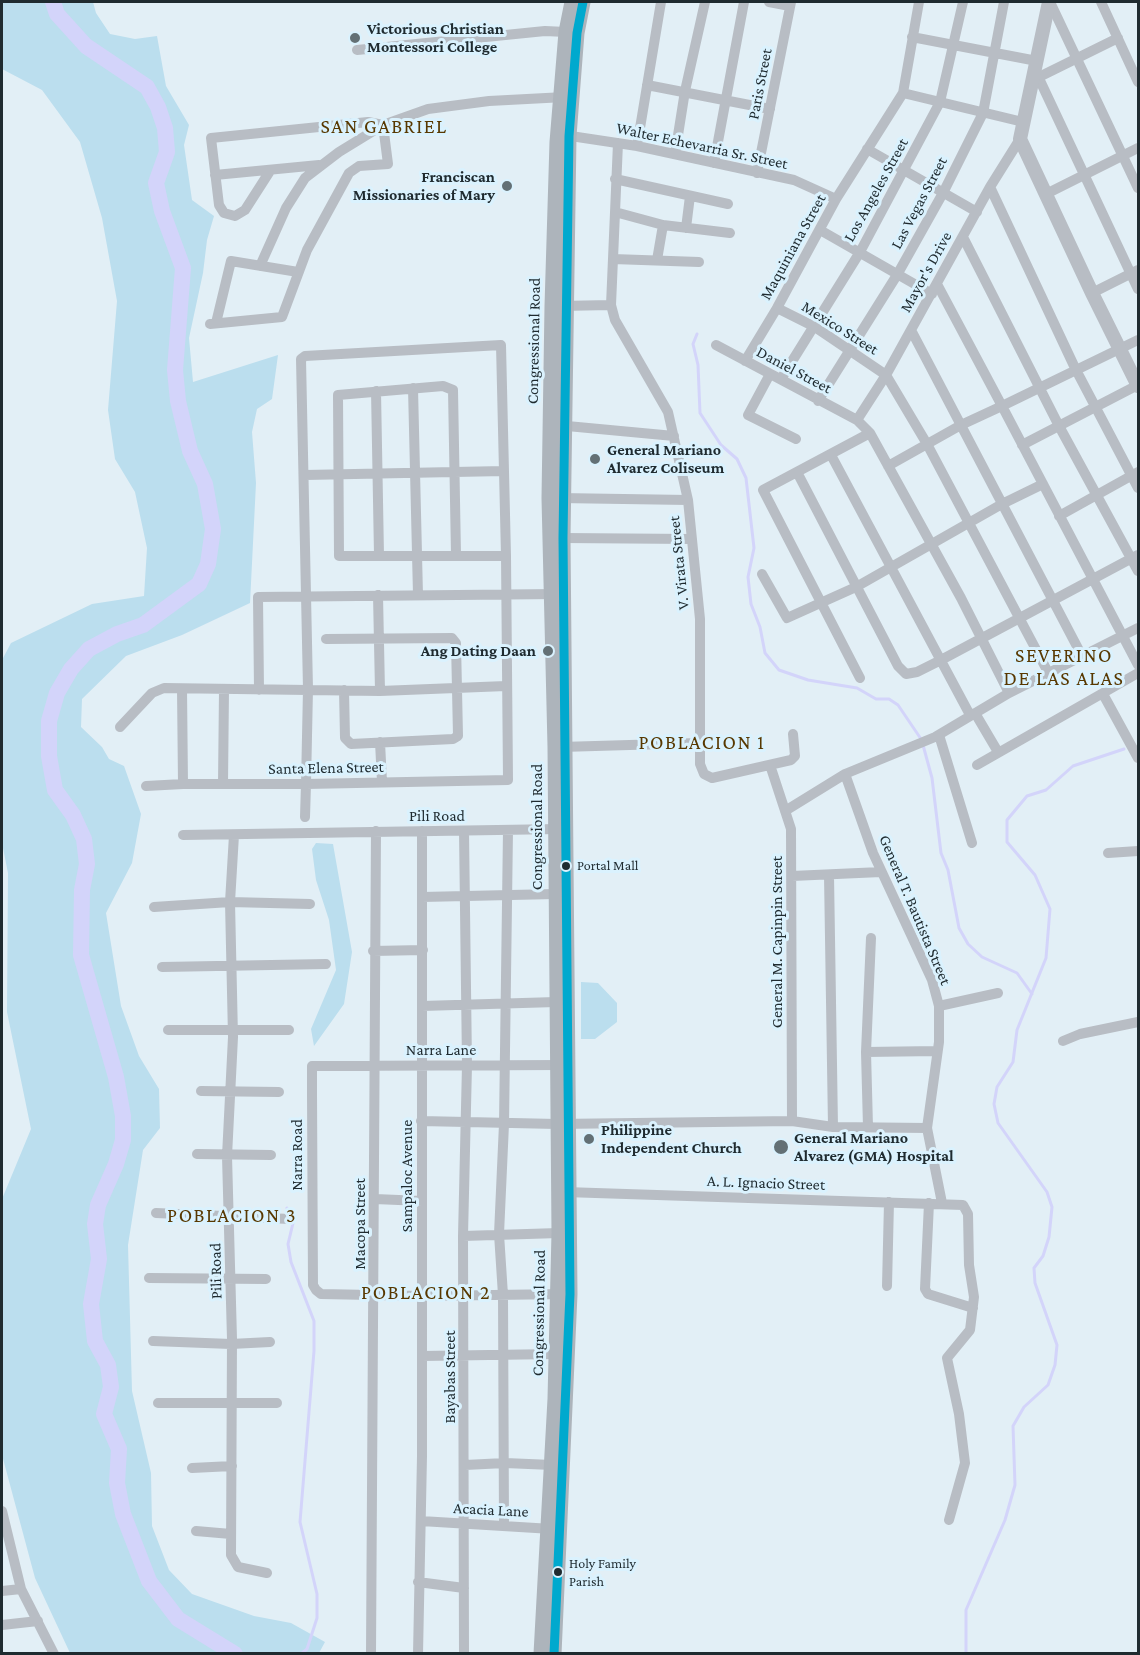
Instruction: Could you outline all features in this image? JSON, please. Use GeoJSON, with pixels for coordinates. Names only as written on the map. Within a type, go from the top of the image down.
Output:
{"type":"FeatureCollection","features":[{"type":"Feature","properties":{"kind":"main road","name":"Congressional Road"},"geometry":{"type":"LineString","coordinates":[[541,1653],[553,1529],[564,1294],[561,747],[552,306],[566,98],[566,32],[572,2]]}},
{"type":"Feature","properties":{"kind":"main road","name":"Congressional Road"},"geometry":{"type":"LineString","coordinates":[[566,98],[583,2]]}},
{"type":"Feature","properties":{"kind":"main road","name":"Congressional Road"},"geometry":{"type":"LineString","coordinates":[[558,594],[563,538],[557,498],[567,426],[568,306],[563,135]]}},
{"type":"Feature","properties":{"kind":"main road","name":"Congressional Road"},"geometry":{"type":"LineString","coordinates":[[561,829],[555,894],[562,932],[556,1002],[563,1065]]}},
{"type":"Feature","properties":{"kind":"main road","name":"Congressional Road"},"geometry":{"type":"LineString","coordinates":[[554,1653],[552,1465],[556,1354],[564,1294],[559,1233],[563,1192]]}},
{"type":"Feature","properties":{"kind":"street"},"geometry":{"type":"LineString","coordinates":[[637,146],[661,2]]}},
{"type":"Feature","properties":{"kind":"street"},"geometry":{"type":"LineString","coordinates":[[675,154],[684,91],[705,2]]}},
{"type":"Feature","properties":{"kind":"street"},"geometry":{"type":"LineString","coordinates":[[714,163],[744,2]]}},
{"type":"Feature","properties":{"kind":"street"},"geometry":{"type":"LineString","coordinates":[[769,2],[791,4]]}},
{"type":"Feature","properties":{"kind":"street","name":"Maquiniana Street"},"geometry":{"type":"LineString","coordinates":[[745,361],[777,308],[836,199],[903,93],[919,2]]}},
{"type":"Feature","properties":{"kind":"street","name":"Los Angeles Street"},"geometry":{"type":"LineString","coordinates":[[781,379],[860,252],[906,171],[940,102],[963,2]]}},
{"type":"Feature","properties":{"kind":"street","name":"Las Vegas Street"},"geometry":{"type":"LineString","coordinates":[[819,401],[851,352],[943,193],[982,113],[1004,2]]}},
{"type":"Feature","properties":{"kind":"street"},"geometry":{"type":"LineString","coordinates":[[1050,2],[1138,188]]}},
{"type":"Feature","properties":{"kind":"street","name":"Mayor's Drive"},"geometry":{"type":"LineString","coordinates":[[857,420],[886,375],[964,239],[990,187],[1020,139],[1050,2]]}},
{"type":"Feature","properties":{"kind":"street"},"geometry":{"type":"LineString","coordinates":[[1101,2],[1138,82]]}},
{"type":"Feature","properties":{"kind":"street","name":"Paris Street"},"geometry":{"type":"LineString","coordinates":[[757,173],[791,4]]}},
{"type":"Feature","properties":{"kind":"street"},"geometry":{"type":"LineString","coordinates":[[357,50],[545,31],[566,32]]}},
{"type":"Feature","properties":{"kind":"street"},"geometry":{"type":"LineString","coordinates":[[912,37],[994,52],[1037,69],[1077,58],[1118,38]]}},
{"type":"Feature","properties":{"kind":"street"},"geometry":{"type":"LineString","coordinates":[[1037,69],[1135,272],[1138,289]]}},
{"type":"Feature","properties":{"kind":"street"},"geometry":{"type":"LineString","coordinates":[[647,85],[770,109]]}},
{"type":"Feature","properties":{"kind":"street"},"geometry":{"type":"LineString","coordinates":[[903,93],[1023,122]]}},
{"type":"Feature","properties":{"kind":"street"},"geometry":{"type":"LineString","coordinates":[[260,266],[297,190],[319,165],[383,125],[428,109],[489,101],[566,98]]}},
{"type":"Feature","properties":{"kind":"street"},"geometry":{"type":"LineString","coordinates":[[270,171],[245,210],[235,216],[221,210],[211,138],[364,122],[383,125]]}},
{"type":"Feature","properties":{"kind":"street"},"geometry":{"type":"LineString","coordinates":[[298,272],[231,261],[213,324],[282,317],[298,272],[326,211],[349,173],[358,166],[388,164],[383,125]]}},
{"type":"Feature","properties":{"kind":"street","name":"Walter Echevarria Sr. Street"},"geometry":{"type":"LineString","coordinates":[[563,135],[637,146],[794,180],[836,199]]}},
{"type":"Feature","properties":{"kind":"street"},"geometry":{"type":"LineString","coordinates":[[1020,139],[1138,386],[1022,445]]}},
{"type":"Feature","properties":{"kind":"street"},"geometry":{"type":"LineString","coordinates":[[552,306],[611,305],[618,143]]}},
{"type":"Feature","properties":{"kind":"street"},"geometry":{"type":"LineString","coordinates":[[1046,194],[1138,148]]}},
{"type":"Feature","properties":{"kind":"street"},"geometry":{"type":"LineString","coordinates":[[867,149],[977,212]]}},
{"type":"Feature","properties":{"kind":"street"},"geometry":{"type":"LineString","coordinates":[[215,175],[319,165]]}},
{"type":"Feature","properties":{"kind":"street"},"geometry":{"type":"LineString","coordinates":[[615,179],[728,204]]}},
{"type":"Feature","properties":{"kind":"street"},"geometry":{"type":"LineString","coordinates":[[990,187],[1095,408],[1135,474],[1138,488]]}},
{"type":"Feature","properties":{"kind":"street"},"geometry":{"type":"LineString","coordinates":[[686,228],[690,196]]}},
{"type":"Feature","properties":{"kind":"street"},"geometry":{"type":"LineString","coordinates":[[615,212],[663,225],[730,234]]}},
{"type":"Feature","properties":{"kind":"street"},"geometry":{"type":"LineString","coordinates":[[657,260],[663,225]]}},
{"type":"Feature","properties":{"kind":"street"},"geometry":{"type":"LineString","coordinates":[[820,230],[932,294]]}},
{"type":"Feature","properties":{"kind":"street"},"geometry":{"type":"LineString","coordinates":[[964,239],[1059,426],[1097,495],[1135,556],[1138,571]]}},
{"type":"Feature","properties":{"kind":"street"},"geometry":{"type":"LineString","coordinates":[[613,259],[699,262]]}},
{"type":"Feature","properties":{"kind":"street"},"geometry":{"type":"LineString","coordinates":[[1092,293],[1135,272]]}},
{"type":"Feature","properties":{"kind":"street"},"geometry":{"type":"LineString","coordinates":[[938,284],[1138,665]]}},
{"type":"Feature","properties":{"kind":"street","name":"V. Virata Street"},"geometry":{"type":"LineString","coordinates":[[611,305],[615,320],[668,412],[688,500],[700,618],[698,743],[700,764],[704,774],[712,778],[794,759],[793,734]]}},
{"type":"Feature","properties":{"kind":"street","name":"Mexico Street"},"geometry":{"type":"LineString","coordinates":[[777,308],[815,327],[886,375]]}},
{"type":"Feature","properties":{"kind":"street"},"geometry":{"type":"LineString","coordinates":[[911,330],[1082,656]]}},
{"type":"Feature","properties":{"kind":"street"},"geometry":{"type":"LineString","coordinates":[[888,466],[961,425],[1138,340]]}},
{"type":"Feature","properties":{"kind":"street"},"geometry":{"type":"LineString","coordinates":[[120,727],[152,693],[164,688],[224,690],[259,690],[308,690],[344,690],[380,692],[506,686],[502,348],[497,345],[302,357],[305,475],[304,599],[308,690],[305,817]]}},
{"type":"Feature","properties":{"kind":"street","name":"Daniel Street"},"geometry":{"type":"LineString","coordinates":[[716,345],[857,420],[870,433],[1009,693]]}},
{"type":"Feature","properties":{"kind":"street"},"geometry":{"type":"LineString","coordinates":[[770,374],[748,415],[796,439]]}},
{"type":"Feature","properties":{"kind":"street"},"geometry":{"type":"LineString","coordinates":[[886,375],[927,444],[1049,674]]}},
{"type":"Feature","properties":{"kind":"street"},"geometry":{"type":"LineString","coordinates":[[456,555],[453,390],[442,386],[336,396],[340,474],[339,556],[416,554],[456,555],[506,556]]}},
{"type":"Feature","properties":{"kind":"street"},"geometry":{"type":"LineString","coordinates":[[413,388],[418,595]]}},
{"type":"Feature","properties":{"kind":"street"},"geometry":{"type":"LineString","coordinates":[[376,391],[379,555]]}},
{"type":"Feature","properties":{"kind":"street"},"geometry":{"type":"LineString","coordinates":[[567,426],[674,436]]}},
{"type":"Feature","properties":{"kind":"street"},"geometry":{"type":"LineString","coordinates":[[860,678],[820,604],[764,490],[798,474],[870,433]]}},
{"type":"Feature","properties":{"kind":"street"},"geometry":{"type":"LineString","coordinates":[[831,455],[941,660],[972,714],[998,752]]}},
{"type":"Feature","properties":{"kind":"street"},"geometry":{"type":"LineString","coordinates":[[305,475],[504,471]]}},
{"type":"Feature","properties":{"kind":"street"},"geometry":{"type":"LineString","coordinates":[[798,474],[856,587],[901,670],[906,674],[917,672],[982,639],[1135,556]]}},
{"type":"Feature","properties":{"kind":"street"},"geometry":{"type":"LineString","coordinates":[[1059,516],[1135,474]]}},
{"type":"Feature","properties":{"kind":"street"},"geometry":{"type":"LineString","coordinates":[[762,574],[787,618],[856,587],[1002,504],[1043,484]]}},
{"type":"Feature","properties":{"kind":"street"},"geometry":{"type":"LineString","coordinates":[[557,498],[688,500]]}},
{"type":"Feature","properties":{"kind":"street"},"geometry":{"type":"LineString","coordinates":[[563,538],[692,539]]}},
{"type":"Feature","properties":{"kind":"street"},"geometry":{"type":"LineString","coordinates":[[259,690],[256,598],[558,594]]}},
{"type":"Feature","properties":{"kind":"street"},"geometry":{"type":"LineString","coordinates":[[378,595],[380,692]]}},
{"type":"Feature","properties":{"kind":"street"},"geometry":{"type":"LineString","coordinates":[[785,811],[845,774],[937,736],[1009,693],[1138,627]]}},
{"type":"Feature","properties":{"kind":"street"},"geometry":{"type":"LineString","coordinates":[[326,639],[452,638],[456,643],[457,738],[351,744],[346,741],[344,690]]}},
{"type":"Feature","properties":{"kind":"street"},"geometry":{"type":"LineString","coordinates":[[977,765],[1138,674]]}},
{"type":"Feature","properties":{"kind":"street","name":"Santa Elena Street"},"geometry":{"type":"LineString","coordinates":[[146,786],[508,780],[506,686]]}},
{"type":"Feature","properties":{"kind":"street"},"geometry":{"type":"LineString","coordinates":[[182,689],[183,784]]}},
{"type":"Feature","properties":{"kind":"street"},"geometry":{"type":"LineString","coordinates":[[223,784],[224,690]]}},
{"type":"Feature","properties":{"kind":"street"},"geometry":{"type":"LineString","coordinates":[[1103,694],[1138,758]]}},
{"type":"Feature","properties":{"kind":"street"},"geometry":{"type":"LineString","coordinates":[[937,736],[972,843]]}},
{"type":"Feature","properties":{"kind":"street"},"geometry":{"type":"LineString","coordinates":[[380,742],[382,782]]}},
{"type":"Feature","properties":{"kind":"street"},"geometry":{"type":"LineString","coordinates":[[561,747],[698,743]]}},
{"type":"Feature","properties":{"kind":"street","name":"General M. Capinpin Street"},"geometry":{"type":"LineString","coordinates":[[771,765],[791,830],[792,1121]]}},
{"type":"Feature","properties":{"kind":"street","name":"General T. Bautista Street"},"geometry":{"type":"LineString","coordinates":[[845,774],[881,872],[932,980],[939,1006],[937,1050],[927,1128],[942,1203]]}},
{"type":"Feature","properties":{"kind":"street","name":"Pili Road"},"geometry":{"type":"LineString","coordinates":[[183,835],[234,836],[376,831],[561,829]]}},
{"type":"Feature","properties":{"kind":"street"},"geometry":{"type":"LineString","coordinates":[[504,1526],[503,1295],[499,1234],[507,1004],[508,830]]}},
{"type":"Feature","properties":{"kind":"street","name":"Macopa Street"},"geometry":{"type":"LineString","coordinates":[[371,1653],[376,1066],[373,951],[376,831]]}},
{"type":"Feature","properties":{"kind":"street","name":"Sampaloc Avenue"},"geometry":{"type":"LineString","coordinates":[[418,1653],[422,1356],[422,831]]}},
{"type":"Feature","properties":{"kind":"street","name":"Bayabas Street"},"geometry":{"type":"LineString","coordinates":[[464,831],[467,1065],[464,1123],[464,1653]]}},
{"type":"Feature","properties":{"kind":"street","name":"Pili Road"},"geometry":{"type":"LineString","coordinates":[[234,836],[230,902],[232,1028],[227,1155],[231,1280],[231,1555],[238,1567],[267,1573]]}},
{"type":"Feature","properties":{"kind":"street"},"geometry":{"type":"LineString","coordinates":[[1108,853],[1138,851]]}},
{"type":"Feature","properties":{"kind":"street"},"geometry":{"type":"LineString","coordinates":[[792,876],[881,872]]}},
{"type":"Feature","properties":{"kind":"street"},"geometry":{"type":"LineString","coordinates":[[829,874],[834,1127]]}},
{"type":"Feature","properties":{"kind":"street"},"geometry":{"type":"LineString","coordinates":[[422,897],[464,894],[509,896],[555,894]]}},
{"type":"Feature","properties":{"kind":"street"},"geometry":{"type":"LineString","coordinates":[[154,907],[230,902],[310,904]]}},
{"type":"Feature","properties":{"kind":"street"},"geometry":{"type":"LineString","coordinates":[[868,1127],[866,1052],[871,938]]}},
{"type":"Feature","properties":{"kind":"street"},"geometry":{"type":"LineString","coordinates":[[373,951],[423,950]]}},
{"type":"Feature","properties":{"kind":"street"},"geometry":{"type":"LineString","coordinates":[[162,968],[327,964]]}},
{"type":"Feature","properties":{"kind":"street"},"geometry":{"type":"LineString","coordinates":[[939,1006],[998,993]]}},
{"type":"Feature","properties":{"kind":"street"},"geometry":{"type":"LineString","coordinates":[[422,1006],[556,1002]]}},
{"type":"Feature","properties":{"kind":"street"},"geometry":{"type":"LineString","coordinates":[[1063,1041],[1080,1034],[1138,1022]]}},
{"type":"Feature","properties":{"kind":"street"},"geometry":{"type":"LineString","coordinates":[[168,1030],[232,1028],[290,1030]]}},
{"type":"Feature","properties":{"kind":"street"},"geometry":{"type":"LineString","coordinates":[[866,1052],[937,1050]]}},
{"type":"Feature","properties":{"kind":"street","name":"Narra Lane"},"geometry":{"type":"LineString","coordinates":[[312,1066],[563,1065]]}},
{"type":"Feature","properties":{"kind":"street","name":"Narra Road"},"geometry":{"type":"LineString","coordinates":[[312,1066],[313,1285],[321,1294],[375,1295]]}},
{"type":"Feature","properties":{"kind":"street"},"geometry":{"type":"LineString","coordinates":[[201,1091],[279,1092]]}},
{"type":"Feature","properties":{"kind":"street"},"geometry":{"type":"LineString","coordinates":[[422,1121],[563,1124],[792,1121],[834,1127],[927,1128]]}},
{"type":"Feature","properties":{"kind":"street"},"geometry":{"type":"LineString","coordinates":[[197,1154],[271,1155]]}},
{"type":"Feature","properties":{"kind":"street","name":"A. L. Ignacio Street"},"geometry":{"type":"LineString","coordinates":[[563,1192],[963,1204],[968,1214],[973,1308]]}},
{"type":"Feature","properties":{"kind":"street"},"geometry":{"type":"LineString","coordinates":[[375,1198],[422,1200]]}},
{"type":"Feature","properties":{"kind":"street"},"geometry":{"type":"LineString","coordinates":[[887,1286],[889,1202]]}},
{"type":"Feature","properties":{"kind":"street"},"geometry":{"type":"LineString","coordinates":[[929,1203],[925,1289],[928,1294],[973,1308],[970,1330],[947,1358],[959,1414],[965,1463],[958,1495],[949,1520]]}},
{"type":"Feature","properties":{"kind":"street"},"geometry":{"type":"LineString","coordinates":[[156,1213],[290,1219]]}},
{"type":"Feature","properties":{"kind":"street"},"geometry":{"type":"LineString","coordinates":[[464,1236],[559,1233]]}},
{"type":"Feature","properties":{"kind":"street"},"geometry":{"type":"LineString","coordinates":[[148,1278],[266,1279]]}},
{"type":"Feature","properties":{"kind":"street"},"geometry":{"type":"LineString","coordinates":[[375,1295],[564,1294]]}},
{"type":"Feature","properties":{"kind":"street"},"geometry":{"type":"LineString","coordinates":[[153,1341],[231,1344],[270,1342]]}},
{"type":"Feature","properties":{"kind":"street"},"geometry":{"type":"LineString","coordinates":[[422,1356],[556,1354]]}},
{"type":"Feature","properties":{"kind":"street"},"geometry":{"type":"LineString","coordinates":[[158,1403],[232,1405],[277,1403]]}},
{"type":"Feature","properties":{"kind":"street"},"geometry":{"type":"LineString","coordinates":[[465,1465],[505,1463],[552,1465]]}},
{"type":"Feature","properties":{"kind":"street"},"geometry":{"type":"LineString","coordinates":[[192,1468],[232,1466]]}},
{"type":"Feature","properties":{"kind":"street"},"geometry":{"type":"LineString","coordinates":[[2,1511],[21,1589],[54,1653]]}},
{"type":"Feature","properties":{"kind":"street","name":"Acacia Lane"},"geometry":{"type":"LineString","coordinates":[[421,1521],[553,1529]]}},
{"type":"Feature","properties":{"kind":"street"},"geometry":{"type":"LineString","coordinates":[[196,1531],[231,1534]]}},
{"type":"Feature","properties":{"kind":"street"},"geometry":{"type":"LineString","coordinates":[[418,1582],[464,1587]]}},
{"type":"Feature","properties":{"kind":"street"},"geometry":{"type":"LineString","coordinates":[[2,1591],[21,1589]]}},
{"type":"Feature","properties":{"kind":"street"},"geometry":{"type":"LineString","coordinates":[[2,1625],[38,1621]]}},
{"type":"Feature","properties":{"kind":"shaded area"},"geometry":{"type":"Polygon","coordinates":[[[2,2],[93,2],[96,13],[110,34],[135,39],[157,36],[166,86],[189,125],[184,145],[192,200],[214,216],[207,240],[203,273],[189,338],[193,382],[278,355],[272,399],[257,409],[252,432],[256,483],[250,603],[182,635],[126,656],[82,699],[81,727],[102,747],[109,759],[124,766],[141,814],[132,863],[106,913],[121,1006],[139,1056],[159,1089],[160,1128],[143,1150],[128,1245],[132,1391],[151,1473],[152,1526],[169,1570],[192,1594],[254,1616],[291,1623],[325,1642],[319,1653],[70,1653],[35,1578],[2,1455],[2,1199],[31,1129],[7,1012],[8,873],[2,843],[2,660],[11,643],[92,604],[144,596],[147,548],[135,492],[115,459],[108,410],[117,301],[102,218],[80,142],[42,90],[2,69],[2,2]]]}},
{"type":"Feature","properties":{"kind":"shaded area"},"geometry":{"type":"Polygon","coordinates":[[[316,843],[333,844],[352,952],[344,1004],[314,1046],[311,1029],[336,970],[329,920],[316,880],[312,849],[316,843]]]}},
{"type":"Feature","properties":{"kind":"shaded area"},"geometry":{"type":"Polygon","coordinates":[[[581,982],[598,983],[617,1003],[617,1022],[595,1039],[581,1039],[581,982]]]}},
{"type":"Feature","properties":{"kind":"waterway"},"geometry":{"type":"LineString","coordinates":[[53,2],[57,14],[86,46],[147,87],[158,107],[165,128],[167,152],[156,183],[162,211],[183,268],[175,370],[178,401],[190,451],[205,484],[213,529],[208,564],[199,584],[143,625],[117,634],[89,649],[71,669],[57,693],[49,721],[49,756],[55,790],[73,815],[84,839],[87,864],[82,890],[81,955],[116,1077],[123,1116],[123,1140],[116,1164],[98,1205],[95,1224],[99,1259],[91,1304],[95,1341],[108,1365],[111,1387],[104,1414],[119,1449],[117,1483],[123,1514],[149,1581],[178,1619],[235,1654]]}},
{"type":"Feature","properties":{"kind":"waterway"},"geometry":{"type":"LineString","coordinates":[[697,334],[693,344],[698,365],[700,413],[721,445],[737,459],[746,478],[754,548],[748,577],[751,604],[760,627],[765,653],[779,670],[808,680],[857,688],[876,699],[889,699],[898,705],[921,739]]}},
{"type":"Feature","properties":{"kind":"waterway"},"geometry":{"type":"LineString","coordinates":[[923,745],[932,778],[941,853],[948,870],[959,928],[968,944],[982,957],[1017,973],[1032,994]]}},
{"type":"Feature","properties":{"kind":"waterway"},"geometry":{"type":"LineString","coordinates":[[966,1654],[966,1610],[1005,1520],[1015,1485],[1013,1426],[1024,1407],[1048,1385],[1055,1365],[1057,1345],[1035,1283],[1034,1268],[1043,1256],[1049,1237],[1052,1207],[1047,1192],[998,1123],[994,1104],[997,1087],[1013,1062],[1017,1030],[1046,958],[1050,909],[1035,875],[1007,842],[1007,820],[1027,796],[1046,790],[1073,766],[1124,749]]}},
{"type":"Feature","properties":{"kind":"waterway"},"geometry":{"type":"LineString","coordinates":[[287,1208],[294,1219],[288,1244],[291,1262],[314,1321],[314,1351],[300,1522],[317,1594],[317,1618],[307,1649],[301,1654]]}},
{"type":"Feature","properties":{"kind":"transit line"},"geometry":{"type":"LineString","coordinates":[[554,1654],[570,1294],[563,538],[569,136],[577,33],[583,2]]}},
{"type":"Feature","properties":{"kind":"place","name":"Victorious Christian Montessori College"},"geometry":{"type":"Point","coordinates":[355,38]}},
{"type":"Feature","properties":{"kind":"place","name":"Franciscan Missionaries of Mary"},"geometry":{"type":"Point","coordinates":[507,186]}},
{"type":"Feature","properties":{"kind":"place","name":"General Mariano Alvarez Coliseum"},"geometry":{"type":"Point","coordinates":[595,459]}},
{"type":"Feature","properties":{"kind":"place","name":"Ang Dating Daan"},"geometry":{"type":"Point","coordinates":[548,651]}},
{"type":"Feature","properties":{"kind":"place","name":"Portal Mall"},"geometry":{"type":"Point","coordinates":[566,866]}},
{"type":"Feature","properties":{"kind":"place","name":"Philippine Independent Church"},"geometry":{"type":"Point","coordinates":[589,1139]}},
{"type":"Feature","properties":{"kind":"place","name":"General Mariano Alvarez (GMA) Hospital"},"geometry":{"type":"Point","coordinates":[781,1147]}},
{"type":"Feature","properties":{"kind":"place","name":"Holy Family Parish"},"geometry":{"type":"Point","coordinates":[558,1572]}},
{"type":"Feature","properties":{"kind":"district","name":"SAN GABRIEL"},"geometry":{"type":"Point","coordinates":[384,127]}},
{"type":"Feature","properties":{"kind":"district","name":"SEVERINO DE LAS ALAS"},"geometry":{"type":"Point","coordinates":[1064,668]}},
{"type":"Feature","properties":{"kind":"district","name":"POBLACION 1"},"geometry":{"type":"Point","coordinates":[702,743]}},
{"type":"Feature","properties":{"kind":"district","name":"POBLACION 3"},"geometry":{"type":"Point","coordinates":[232,1216]}},
{"type":"Feature","properties":{"kind":"district","name":"POBLACION 2"},"geometry":{"type":"Point","coordinates":[426,1293]}}]}
